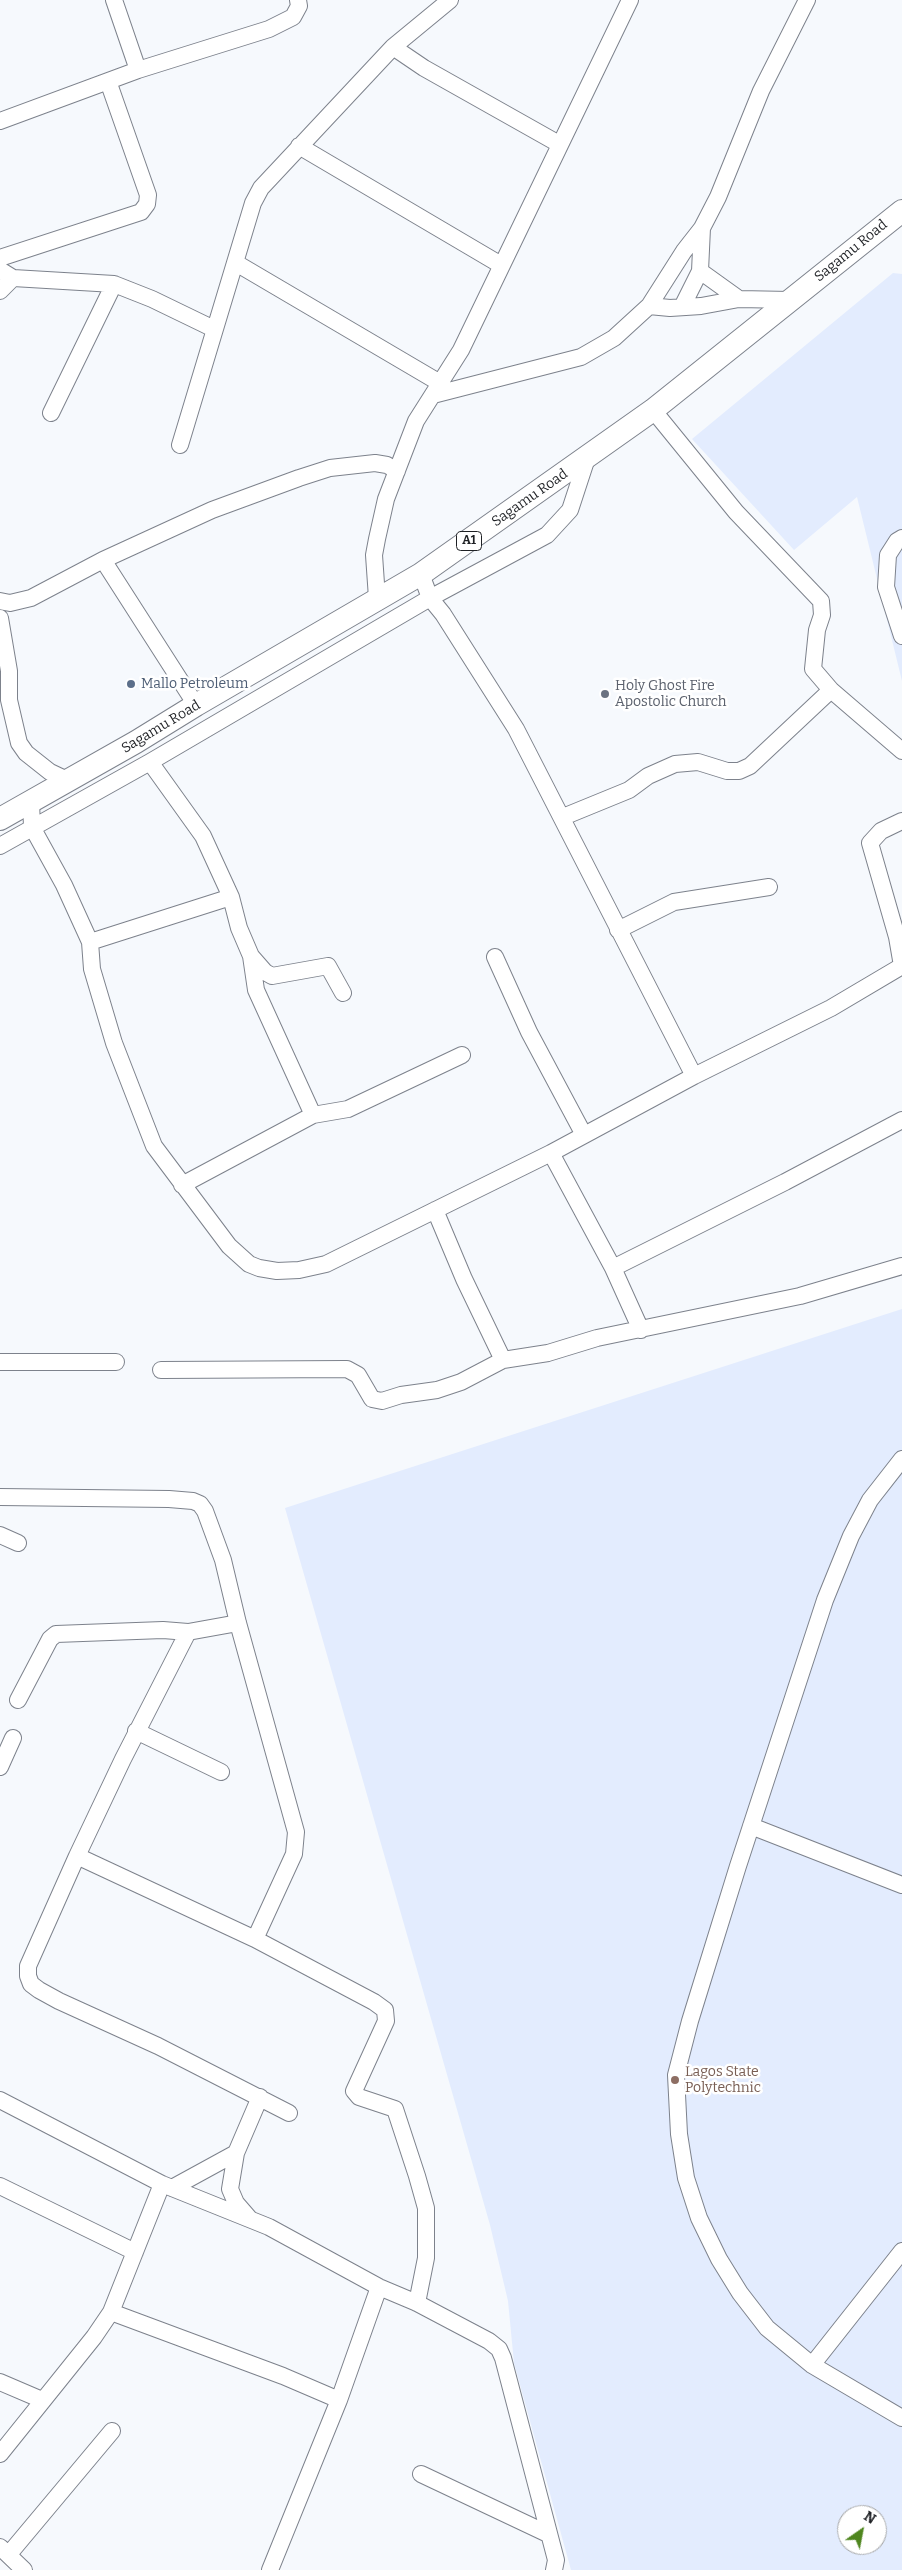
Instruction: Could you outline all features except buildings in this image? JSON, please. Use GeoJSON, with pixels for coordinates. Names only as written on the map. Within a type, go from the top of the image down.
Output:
{"type":"FeatureCollection","features":[{"type":"Feature","properties":{"kind":"highway","name":"Sagamu Road"},"geometry":{"type":"LineString","coordinates":[[0,819],[69,781],[377,598],[421,574],[653,410],[902,210]]}},
{"type":"Feature","properties":{"kind":"street"},"geometry":{"type":"LineString","coordinates":[[114,0],[138,70]]}},
{"type":"Feature","properties":{"kind":"street"},"geometry":{"type":"LineString","coordinates":[[0,121],[138,70],[269,29],[293,17],[299,6],[298,0]]}},
{"type":"Feature","properties":{"kind":"street"},"geometry":{"type":"LineString","coordinates":[[180,445],[253,203],[261,188],[393,47],[450,0]]}},
{"type":"Feature","properties":{"kind":"street"},"geometry":{"type":"LineString","coordinates":[[377,598],[374,555],[376,539],[386,499],[416,420],[461,350],[630,0]]}},
{"type":"Feature","properties":{"kind":"street"},"geometry":{"type":"LineString","coordinates":[[236,263],[436,389],[581,357],[614,338],[649,306],[684,251],[702,228],[718,197],[761,91],[807,0]]}},
{"type":"Feature","properties":{"kind":"street"},"geometry":{"type":"LineString","coordinates":[[393,47],[424,68],[559,144]]}},
{"type":"Feature","properties":{"kind":"street"},"geometry":{"type":"LineString","coordinates":[[0,258],[141,212],[147,204],[148,195],[108,81]]}},
{"type":"Feature","properties":{"kind":"street"},"geometry":{"type":"LineString","coordinates":[[299,146],[501,265]]}},
{"type":"Feature","properties":{"kind":"street"},"geometry":{"type":"LineString","coordinates":[[682,307],[700,271],[702,228]]}},
{"type":"Feature","properties":{"kind":"street"},"geometry":{"type":"LineString","coordinates":[[700,271],[739,299]]}},
{"type":"Feature","properties":{"kind":"street"},"geometry":{"type":"LineString","coordinates":[[0,291],[6,274],[114,284],[152,299],[214,329]]}},
{"type":"Feature","properties":{"kind":"street"},"geometry":{"type":"LineString","coordinates":[[50,414],[114,284]]}},
{"type":"Feature","properties":{"kind":"street"},"geometry":{"type":"LineString","coordinates":[[649,306],[682,307],[739,299],[790,300]]}},
{"type":"Feature","properties":{"kind":"street"},"geometry":{"type":"LineString","coordinates":[[653,410],[736,512],[821,601],[822,615],[817,630],[813,669],[831,690],[902,751]]}},
{"type":"Feature","properties":{"kind":"street"},"geometry":{"type":"LineString","coordinates":[[0,846],[150,762],[430,598],[547,535],[570,510],[587,458]]}},
{"type":"Feature","properties":{"kind":"street"},"geometry":{"type":"LineString","coordinates":[[0,601],[10,603],[31,598],[103,560],[212,510],[330,468],[375,463],[387,465],[397,471]]}},
{"type":"Feature","properties":{"kind":"street"},"geometry":{"type":"LineString","coordinates":[[902,538],[897,541],[888,555],[886,587],[902,636]]}},
{"type":"Feature","properties":{"kind":"street"},"geometry":{"type":"LineString","coordinates":[[103,560],[196,705]]}},
{"type":"Feature","properties":{"kind":"street"},"geometry":{"type":"LineString","coordinates":[[421,574],[430,598],[443,614],[516,729],[563,817],[618,930],[694,1076]]}},
{"type":"Feature","properties":{"kind":"street"},"geometry":{"type":"LineString","coordinates":[[0,618],[9,671],[8,700],[19,743],[26,753],[50,772],[69,781]]}},
{"type":"Feature","properties":{"kind":"street"},"geometry":{"type":"LineString","coordinates":[[563,817],[629,790],[648,776],[675,764],[698,762],[727,771],[739,771],[750,766],[831,690]]}},
{"type":"Feature","properties":{"kind":"street"},"geometry":{"type":"LineString","coordinates":[[150,762],[196,822],[231,897],[239,928],[251,956],[256,990],[313,1115]]}},
{"type":"Feature","properties":{"kind":"street"},"geometry":{"type":"LineString","coordinates":[[31,802],[32,827],[64,885],[90,942],[92,969],[123,1070],[154,1146],[182,1185],[240,1258],[259,1268],[277,1271],[299,1270],[326,1264],[551,1153],[694,1076],[831,1008],[902,966],[897,937],[870,843],[880,831],[902,821]]}},
{"type":"Feature","properties":{"kind":"street"},"geometry":{"type":"LineString","coordinates":[[618,930],[674,902],[769,886]]}},
{"type":"Feature","properties":{"kind":"street"},"geometry":{"type":"LineString","coordinates":[[90,942],[231,897]]}},
{"type":"Feature","properties":{"kind":"street"},"geometry":{"type":"LineString","coordinates":[[251,956],[265,972],[272,976],[328,966],[343,993]]}},
{"type":"Feature","properties":{"kind":"street"},"geometry":{"type":"LineString","coordinates":[[494,957],[529,1032],[584,1134]]}},
{"type":"Feature","properties":{"kind":"street"},"geometry":{"type":"LineString","coordinates":[[182,1185],[313,1115],[348,1109],[462,1055]]}},
{"type":"Feature","properties":{"kind":"street"},"geometry":{"type":"LineString","coordinates":[[613,1268],[785,1182],[902,1120]]}},
{"type":"Feature","properties":{"kind":"street"},"geometry":{"type":"LineString","coordinates":[[551,1153],[613,1268],[641,1330]]}},
{"type":"Feature","properties":{"kind":"street"},"geometry":{"type":"LineString","coordinates":[[436,1210],[464,1279],[503,1360]]}},
{"type":"Feature","properties":{"kind":"street"},"geometry":{"type":"LineString","coordinates":[[161,1370],[347,1368],[358,1375],[368,1395],[377,1401],[437,1390],[461,1382],[503,1360],[548,1353],[596,1338],[800,1296],[902,1266]]}},
{"type":"Feature","properties":{"kind":"street"},"geometry":{"type":"LineString","coordinates":[[0,1362],[116,1362]]}},
{"type":"Feature","properties":{"kind":"street"},"geometry":{"type":"LineString","coordinates":[[900,2414],[812,2365],[767,2328],[740,2293],[719,2259],[696,2210],[686,2178],[679,2134],[676,2076],[698,1994],[825,1600],[850,1536],[870,1500],[902,1459]]}},
{"type":"Feature","properties":{"kind":"street"},"geometry":{"type":"LineString","coordinates":[[0,1497],[169,1499],[200,1504],[205,1511],[223,1560],[238,1623],[261,1700],[296,1832],[294,1854],[255,1939]]}},
{"type":"Feature","properties":{"kind":"street"},"geometry":{"type":"LineString","coordinates":[[0,1535],[18,1544]]}},
{"type":"Feature","properties":{"kind":"street"},"geometry":{"type":"LineString","coordinates":[[18,1700],[50,1638],[56,1634],[163,1630],[188,1632],[238,1623]]}},
{"type":"Feature","properties":{"kind":"street"},"geometry":{"type":"LineString","coordinates":[[188,1632],[136,1731],[77,1856],[28,1966],[28,1976],[31,1984],[58,2001],[158,2046],[289,2113]]}},
{"type":"Feature","properties":{"kind":"street"},"geometry":{"type":"LineString","coordinates":[[136,1731],[221,1772]]}},
{"type":"Feature","properties":{"kind":"street"},"geometry":{"type":"LineString","coordinates":[[0,1767],[13,1738]]}},
{"type":"Feature","properties":{"kind":"street"},"geometry":{"type":"LineString","coordinates":[[751,1826],[902,1885]]}},
{"type":"Feature","properties":{"kind":"street"},"geometry":{"type":"LineString","coordinates":[[77,1856],[255,1939],[374,2002],[385,2010],[386,2021],[354,2091],[359,2097],[395,2109],[417,2176],[426,2208],[426,2258],[417,2303]]}},
{"type":"Feature","properties":{"kind":"street"},"geometry":{"type":"LineString","coordinates":[[249,2218],[236,2203],[230,2189],[236,2153],[260,2098]]}},
{"type":"Feature","properties":{"kind":"street"},"geometry":{"type":"LineString","coordinates":[[0,2100],[167,2186],[249,2218],[309,2247],[379,2287],[417,2303],[489,2341],[499,2349],[503,2358],[556,2560],[554,2570]]}},
{"type":"Feature","properties":{"kind":"street"},"geometry":{"type":"LineString","coordinates":[[0,2454],[94,2337],[111,2312],[136,2252],[167,2186],[236,2153]]}},
{"type":"Feature","properties":{"kind":"street"},"geometry":{"type":"LineString","coordinates":[[0,2186],[136,2252]]}},
{"type":"Feature","properties":{"kind":"street"},"geometry":{"type":"LineString","coordinates":[[812,2365],[902,2250]]}},
{"type":"Feature","properties":{"kind":"street"},"geometry":{"type":"LineString","coordinates":[[270,2570],[339,2400],[379,2287]]}},
{"type":"Feature","properties":{"kind":"street"},"geometry":{"type":"LineString","coordinates":[[111,2312],[283,2376],[339,2400]]}},
{"type":"Feature","properties":{"kind":"street"},"geometry":{"type":"LineString","coordinates":[[0,2382],[42,2400]]}},
{"type":"Feature","properties":{"kind":"street"},"geometry":{"type":"LineString","coordinates":[[24,2570],[4,2550],[112,2431]]}},
{"type":"Feature","properties":{"kind":"street"},"geometry":{"type":"LineString","coordinates":[[421,2474],[548,2534]]}},
{"type":"Feature","properties":{"kind":"shaded area"},"geometry":{"type":"Polygon","coordinates":[[[893,273],[902,274],[902,681],[857,497],[794,550],[692,439],[893,273]]]}},
{"type":"Feature","properties":{"kind":"shaded area","name":"Lagos State Polytechnic"},"geometry":{"type":"Polygon","coordinates":[[[902,1309],[902,2570],[571,2570],[514,2363],[508,2301],[490,2225],[285,1508],[902,1309]]]}},
{"type":"Feature","properties":{"kind":"place","name":"Mallo Petroleum"},"geometry":{"type":"Point","coordinates":[131,684]}},
{"type":"Feature","properties":{"kind":"place","name":"Holy Ghost Fire Apostolic Church"},"geometry":{"type":"Point","coordinates":[605,694]}},
{"type":"Feature","properties":{"kind":"place","name":"Lagos State Polytechnic"},"geometry":{"type":"Point","coordinates":[675,2080]}}]}
